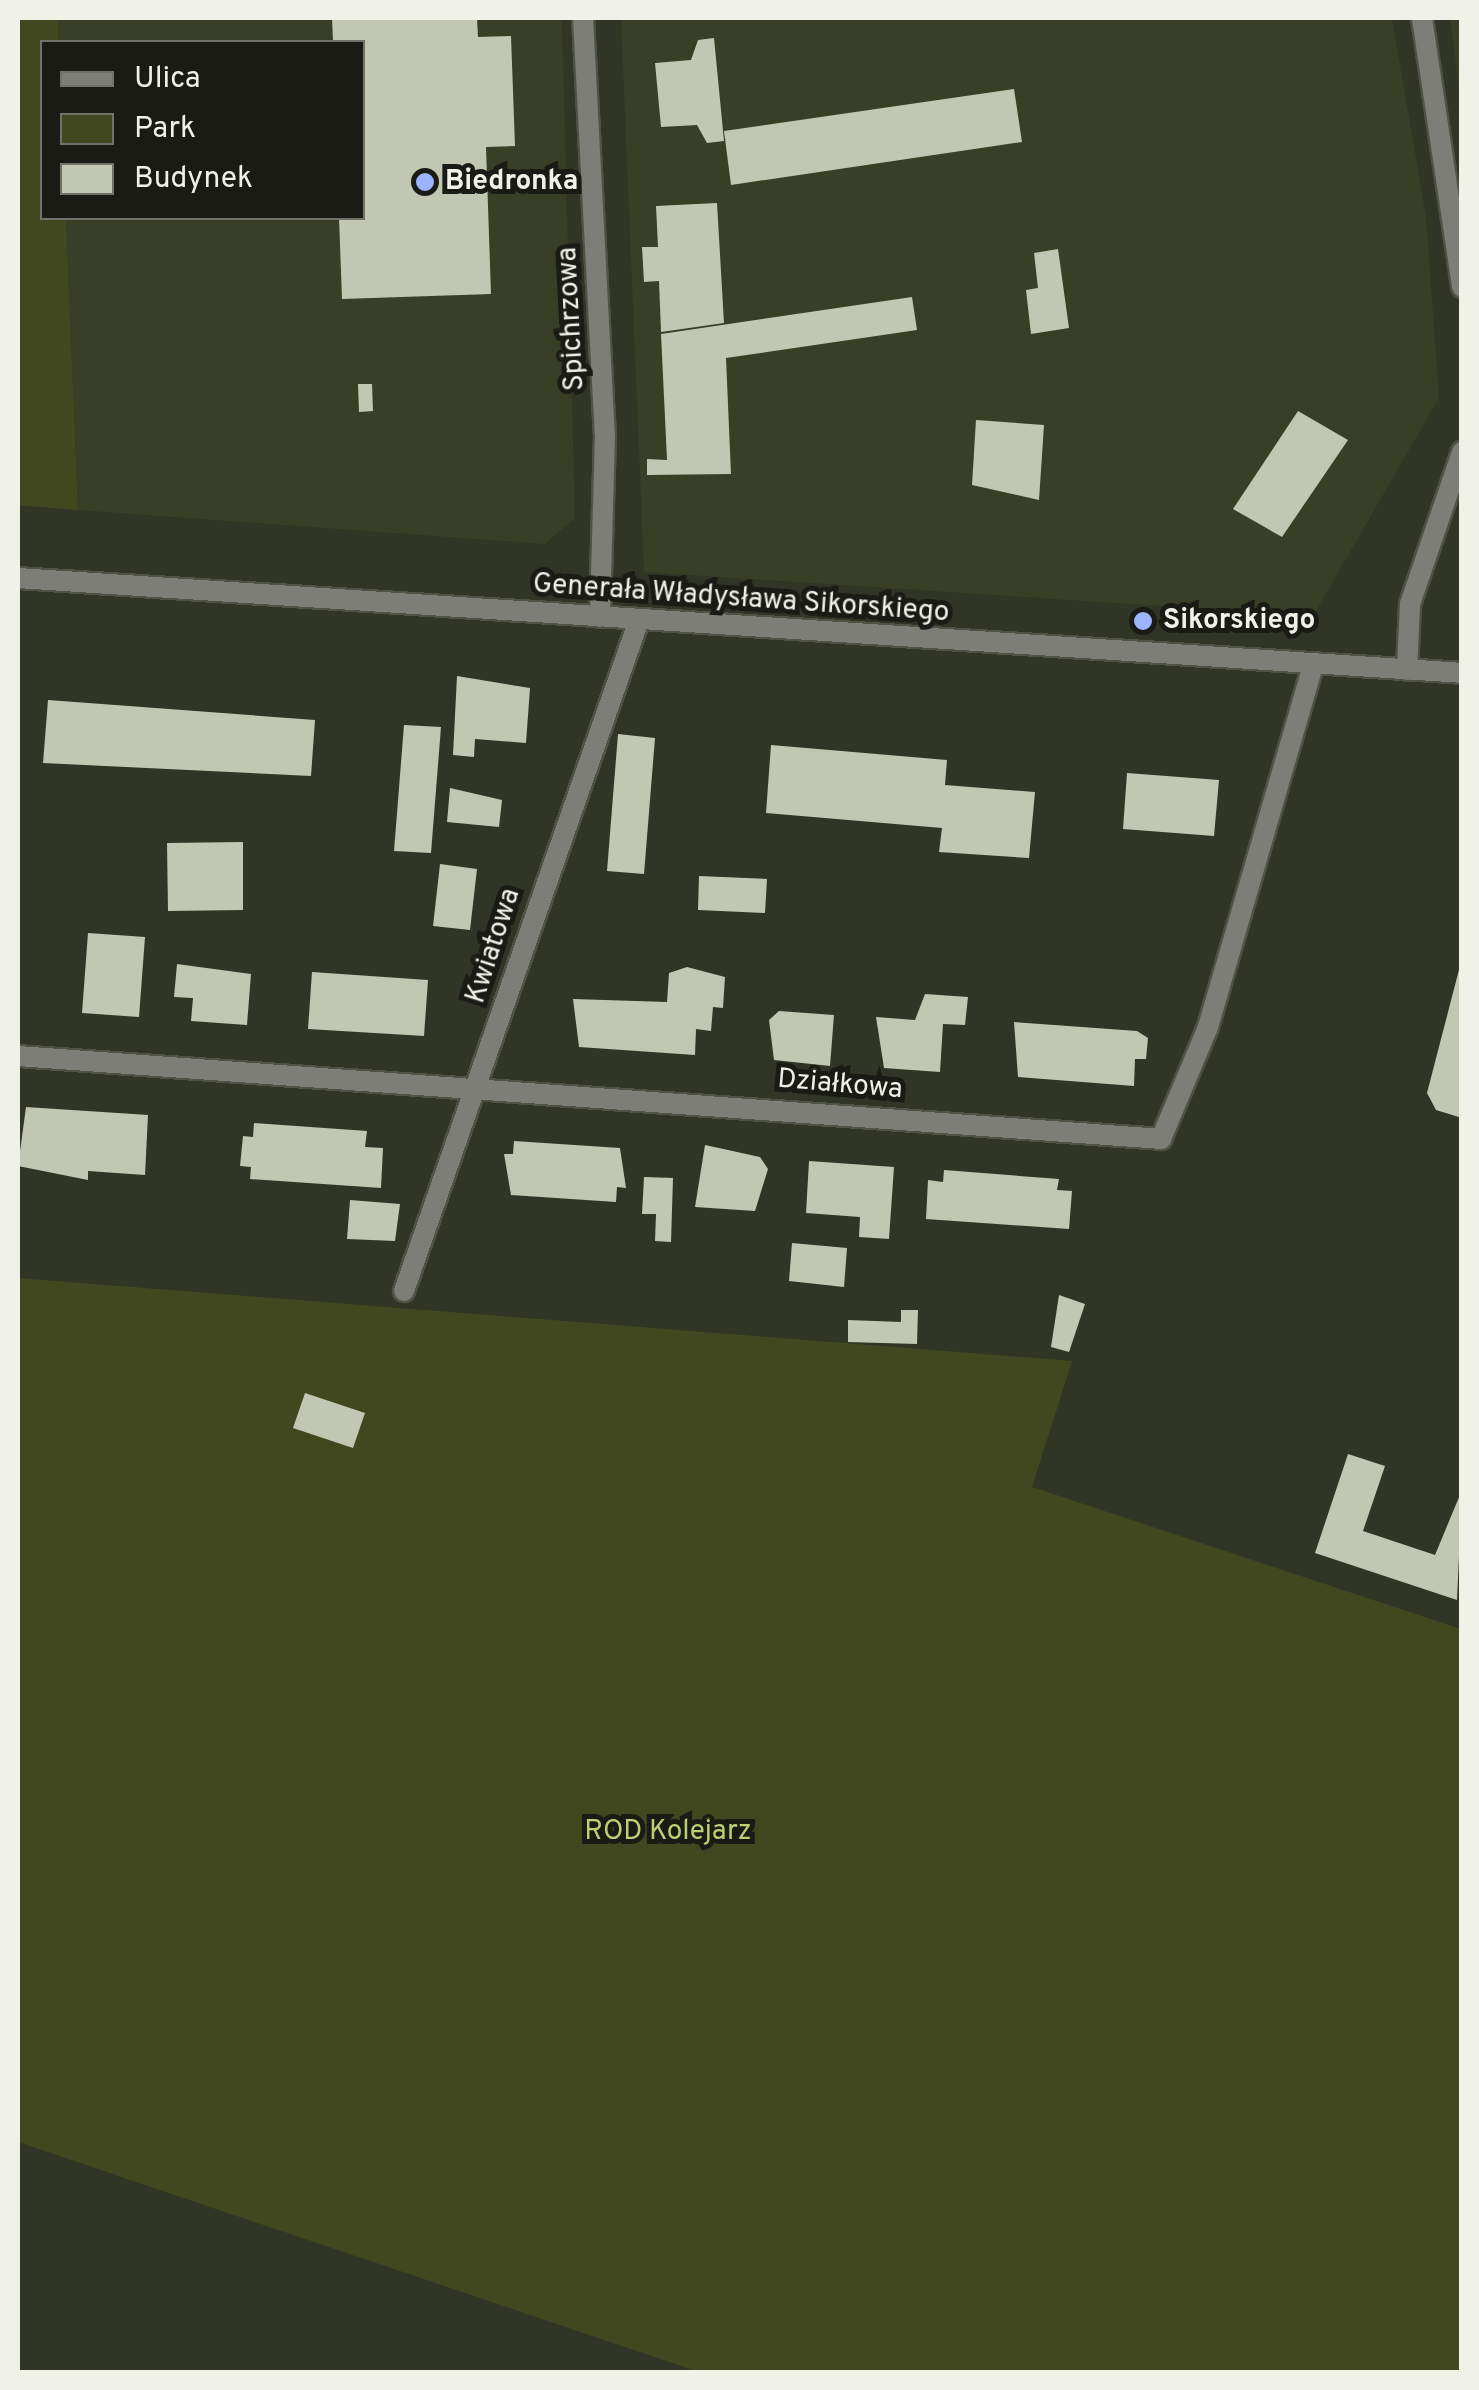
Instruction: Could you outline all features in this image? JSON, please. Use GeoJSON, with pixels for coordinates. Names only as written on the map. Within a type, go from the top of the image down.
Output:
{"type":"FeatureCollection","features":[{"type":"Feature","properties":{"kind":"street","name":"Spichrzowa"},"geometry":{"type":"LineString","coordinates":[[583,18],[605,434],[600,618]]}},
{"type":"Feature","properties":{"kind":"street"},"geometry":{"type":"LineString","coordinates":[[1422,18],[1462,287]]}},
{"type":"Feature","properties":{"kind":"street"},"geometry":{"type":"LineString","coordinates":[[1407,670],[1410,604],[1462,452]]}},
{"type":"Feature","properties":{"kind":"street","name":"Generała Władysława Sikorskiego"},"geometry":{"type":"LineString","coordinates":[[18,578],[1462,673]]}},
{"type":"Feature","properties":{"kind":"street","name":"Kwiatowa"},"geometry":{"type":"LineString","coordinates":[[404,1291],[639,620]]}},
{"type":"Feature","properties":{"kind":"street","name":"Działkowa"},"geometry":{"type":"LineString","coordinates":[[18,1056],[1161,1140],[1208,1027],[1313,665]]}},
{"type":"Feature","properties":{"kind":"shaded area"},"geometry":{"type":"Polygon","coordinates":[[[562,18],[575,518],[545,544],[78,510],[66,220],[365,220],[365,40],[58,40],[57,20],[562,18]]]}},
{"type":"Feature","properties":{"kind":"shaded area"},"geometry":{"type":"Polygon","coordinates":[[[621,18],[1392,18],[1426,217],[1439,398],[1313,616],[644,572],[621,18]]]}},
{"type":"Feature","properties":{"kind":"shaded area"},"geometry":{"type":"Polygon","coordinates":[[[1450,18],[1461,18],[1461,105],[1450,18]]]}},
{"type":"Feature","properties":{"kind":"green space"},"geometry":{"type":"Polygon","coordinates":[[[18,18],[103,18],[58,20],[58,40],[40,40],[40,220],[66,220],[78,510],[18,505],[18,18]]]}},
{"type":"Feature","properties":{"kind":"green space","name":"ROD Kolejarz"},"geometry":{"type":"Polygon","coordinates":[[[18,1278],[1072,1361],[1032,1487],[1461,1629],[1461,2372],[699,2372],[18,2142],[18,1278]]]}},
{"type":"Feature","properties":{"kind":"building","name":"Biedronka"},"geometry":{"type":"Polygon","coordinates":[[[332,18],[477,18],[478,37],[511,36],[515,146],[486,147],[491,294],[342,299],[339,220],[365,220],[365,40],[333,40],[332,18]]]}},
{"type":"Feature","properties":{"kind":"building"},"geometry":{"type":"Polygon","coordinates":[[[714,38],[724,141],[707,143],[697,125],[661,127],[655,63],[691,60],[698,40],[714,38]]]}},
{"type":"Feature","properties":{"kind":"building"},"geometry":{"type":"Polygon","coordinates":[[[1014,89],[1022,142],[731,185],[724,131],[1014,89]]]}},
{"type":"Feature","properties":{"kind":"building"},"geometry":{"type":"Polygon","coordinates":[[[717,203],[724,323],[661,332],[659,281],[644,282],[642,247],[658,247],[656,206],[717,203]]]}},
{"type":"Feature","properties":{"kind":"building"},"geometry":{"type":"Polygon","coordinates":[[[1058,249],[1069,328],[1031,334],[1026,290],[1038,288],[1034,253],[1058,249]]]}},
{"type":"Feature","properties":{"kind":"building"},"geometry":{"type":"Polygon","coordinates":[[[912,297],[917,330],[726,358],[731,474],[647,475],[647,459],[667,460],[661,334],[912,297]]]}},
{"type":"Feature","properties":{"kind":"building"},"geometry":{"type":"Polygon","coordinates":[[[358,384],[372,384],[373,411],[359,412],[358,384]]]}},
{"type":"Feature","properties":{"kind":"building"},"geometry":{"type":"Polygon","coordinates":[[[1298,411],[1348,440],[1282,537],[1233,509],[1298,411]]]}},
{"type":"Feature","properties":{"kind":"building"},"geometry":{"type":"Polygon","coordinates":[[[976,420],[1044,425],[1039,500],[972,485],[976,420]]]}},
{"type":"Feature","properties":{"kind":"building"},"geometry":{"type":"Polygon","coordinates":[[[457,676],[530,688],[526,743],[475,739],[474,757],[453,755],[457,676]]]}},
{"type":"Feature","properties":{"kind":"building"},"geometry":{"type":"Polygon","coordinates":[[[48,700],[315,720],[311,776],[43,763],[48,700]]]}},
{"type":"Feature","properties":{"kind":"building"},"geometry":{"type":"Polygon","coordinates":[[[404,725],[441,727],[431,853],[394,851],[404,725]]]}},
{"type":"Feature","properties":{"kind":"building"},"geometry":{"type":"Polygon","coordinates":[[[618,734],[655,738],[644,874],[607,871],[618,734]]]}},
{"type":"Feature","properties":{"kind":"building"},"geometry":{"type":"Polygon","coordinates":[[[771,745],[947,760],[945,785],[1035,792],[1029,858],[939,852],[942,828],[766,813],[771,745]]]}},
{"type":"Feature","properties":{"kind":"building"},"geometry":{"type":"Polygon","coordinates":[[[1127,773],[1219,780],[1214,836],[1123,829],[1127,773]]]}},
{"type":"Feature","properties":{"kind":"building"},"geometry":{"type":"Polygon","coordinates":[[[450,788],[502,800],[499,827],[447,822],[450,788]]]}},
{"type":"Feature","properties":{"kind":"building"},"geometry":{"type":"Polygon","coordinates":[[[243,842],[243,910],[168,911],[167,843],[243,842]]]}},
{"type":"Feature","properties":{"kind":"building"},"geometry":{"type":"Polygon","coordinates":[[[440,864],[477,869],[470,930],[433,926],[440,864]]]}},
{"type":"Feature","properties":{"kind":"building"},"geometry":{"type":"Polygon","coordinates":[[[699,876],[767,879],[765,913],[698,910],[699,876]]]}},
{"type":"Feature","properties":{"kind":"building"},"geometry":{"type":"Polygon","coordinates":[[[88,933],[145,937],[139,1017],[82,1013],[88,933]]]}},
{"type":"Feature","properties":{"kind":"building"},"geometry":{"type":"Polygon","coordinates":[[[1461,962],[1462,1118],[1436,1110],[1427,1093],[1461,962]]]}},
{"type":"Feature","properties":{"kind":"building"},"geometry":{"type":"Polygon","coordinates":[[[177,964],[251,974],[247,1025],[191,1021],[193,998],[174,997],[177,964]]]}},
{"type":"Feature","properties":{"kind":"building"},"geometry":{"type":"Polygon","coordinates":[[[687,967],[725,977],[723,1008],[713,1007],[711,1031],[696,1029],[695,1055],[579,1047],[573,999],[667,1002],[669,973],[687,967]]]}},
{"type":"Feature","properties":{"kind":"building"},"geometry":{"type":"Polygon","coordinates":[[[312,972],[428,980],[424,1036],[308,1029],[312,972]]]}},
{"type":"Feature","properties":{"kind":"building"},"geometry":{"type":"Polygon","coordinates":[[[925,994],[968,997],[965,1025],[943,1024],[940,1072],[884,1068],[876,1017],[915,1020],[925,994]]]}},
{"type":"Feature","properties":{"kind":"building"},"geometry":{"type":"Polygon","coordinates":[[[779,1011],[834,1015],[830,1066],[774,1060],[769,1020],[779,1011]]]}},
{"type":"Feature","properties":{"kind":"building"},"geometry":{"type":"Polygon","coordinates":[[[1014,1022],[1137,1031],[1148,1038],[1146,1059],[1135,1059],[1134,1086],[1018,1077],[1014,1022]]]}},
{"type":"Feature","properties":{"kind":"building"},"geometry":{"type":"Polygon","coordinates":[[[26,1107],[148,1115],[145,1175],[88,1171],[88,1180],[18,1166],[26,1107]]]}},
{"type":"Feature","properties":{"kind":"building"},"geometry":{"type":"Polygon","coordinates":[[[254,1123],[367,1131],[365,1147],[383,1148],[381,1188],[250,1179],[251,1167],[240,1166],[243,1136],[253,1137],[254,1123]]]}},
{"type":"Feature","properties":{"kind":"building"},"geometry":{"type":"Polygon","coordinates":[[[514,1141],[620,1148],[626,1188],[617,1187],[616,1202],[511,1195],[504,1154],[513,1154],[514,1141]]]}},
{"type":"Feature","properties":{"kind":"building"},"geometry":{"type":"Polygon","coordinates":[[[705,1145],[760,1157],[768,1169],[755,1211],[695,1207],[705,1145]]]}},
{"type":"Feature","properties":{"kind":"building"},"geometry":{"type":"Polygon","coordinates":[[[809,1161],[894,1167],[889,1239],[859,1237],[860,1217],[806,1213],[809,1161]]]}},
{"type":"Feature","properties":{"kind":"building"},"geometry":{"type":"Polygon","coordinates":[[[944,1170],[1059,1179],[1057,1190],[1072,1191],[1069,1229],[926,1219],[928,1180],[943,1182],[944,1170]]]}},
{"type":"Feature","properties":{"kind":"building"},"geometry":{"type":"Polygon","coordinates":[[[644,1177],[673,1178],[671,1242],[655,1241],[656,1214],[642,1214],[644,1177]]]}},
{"type":"Feature","properties":{"kind":"building"},"geometry":{"type":"Polygon","coordinates":[[[350,1200],[400,1204],[395,1241],[347,1239],[350,1200]]]}},
{"type":"Feature","properties":{"kind":"building"},"geometry":{"type":"Polygon","coordinates":[[[792,1243],[847,1248],[844,1287],[789,1281],[792,1243]]]}},
{"type":"Feature","properties":{"kind":"building"},"geometry":{"type":"Polygon","coordinates":[[[1059,1295],[1085,1304],[1069,1352],[1051,1347],[1059,1295]]]}},
{"type":"Feature","properties":{"kind":"building"},"geometry":{"type":"Polygon","coordinates":[[[901,1310],[918,1310],[917,1344],[848,1342],[848,1320],[901,1322],[901,1310]]]}},
{"type":"Feature","properties":{"kind":"building"},"geometry":{"type":"Polygon","coordinates":[[[305,1393],[365,1413],[353,1448],[293,1428],[305,1393]]]}},
{"type":"Feature","properties":{"kind":"building"},"geometry":{"type":"Polygon","coordinates":[[[1348,1454],[1385,1466],[1363,1531],[1435,1555],[1462,1490],[1457,1600],[1315,1553],[1348,1454]]]}},
{"type":"Feature","properties":{"kind":"place","name":"Biedronka"},"geometry":{"type":"Point","coordinates":[425,182]}},
{"type":"Feature","properties":{"kind":"place","name":"Sikorskiego"},"geometry":{"type":"Point","coordinates":[1143,621]}}]}
